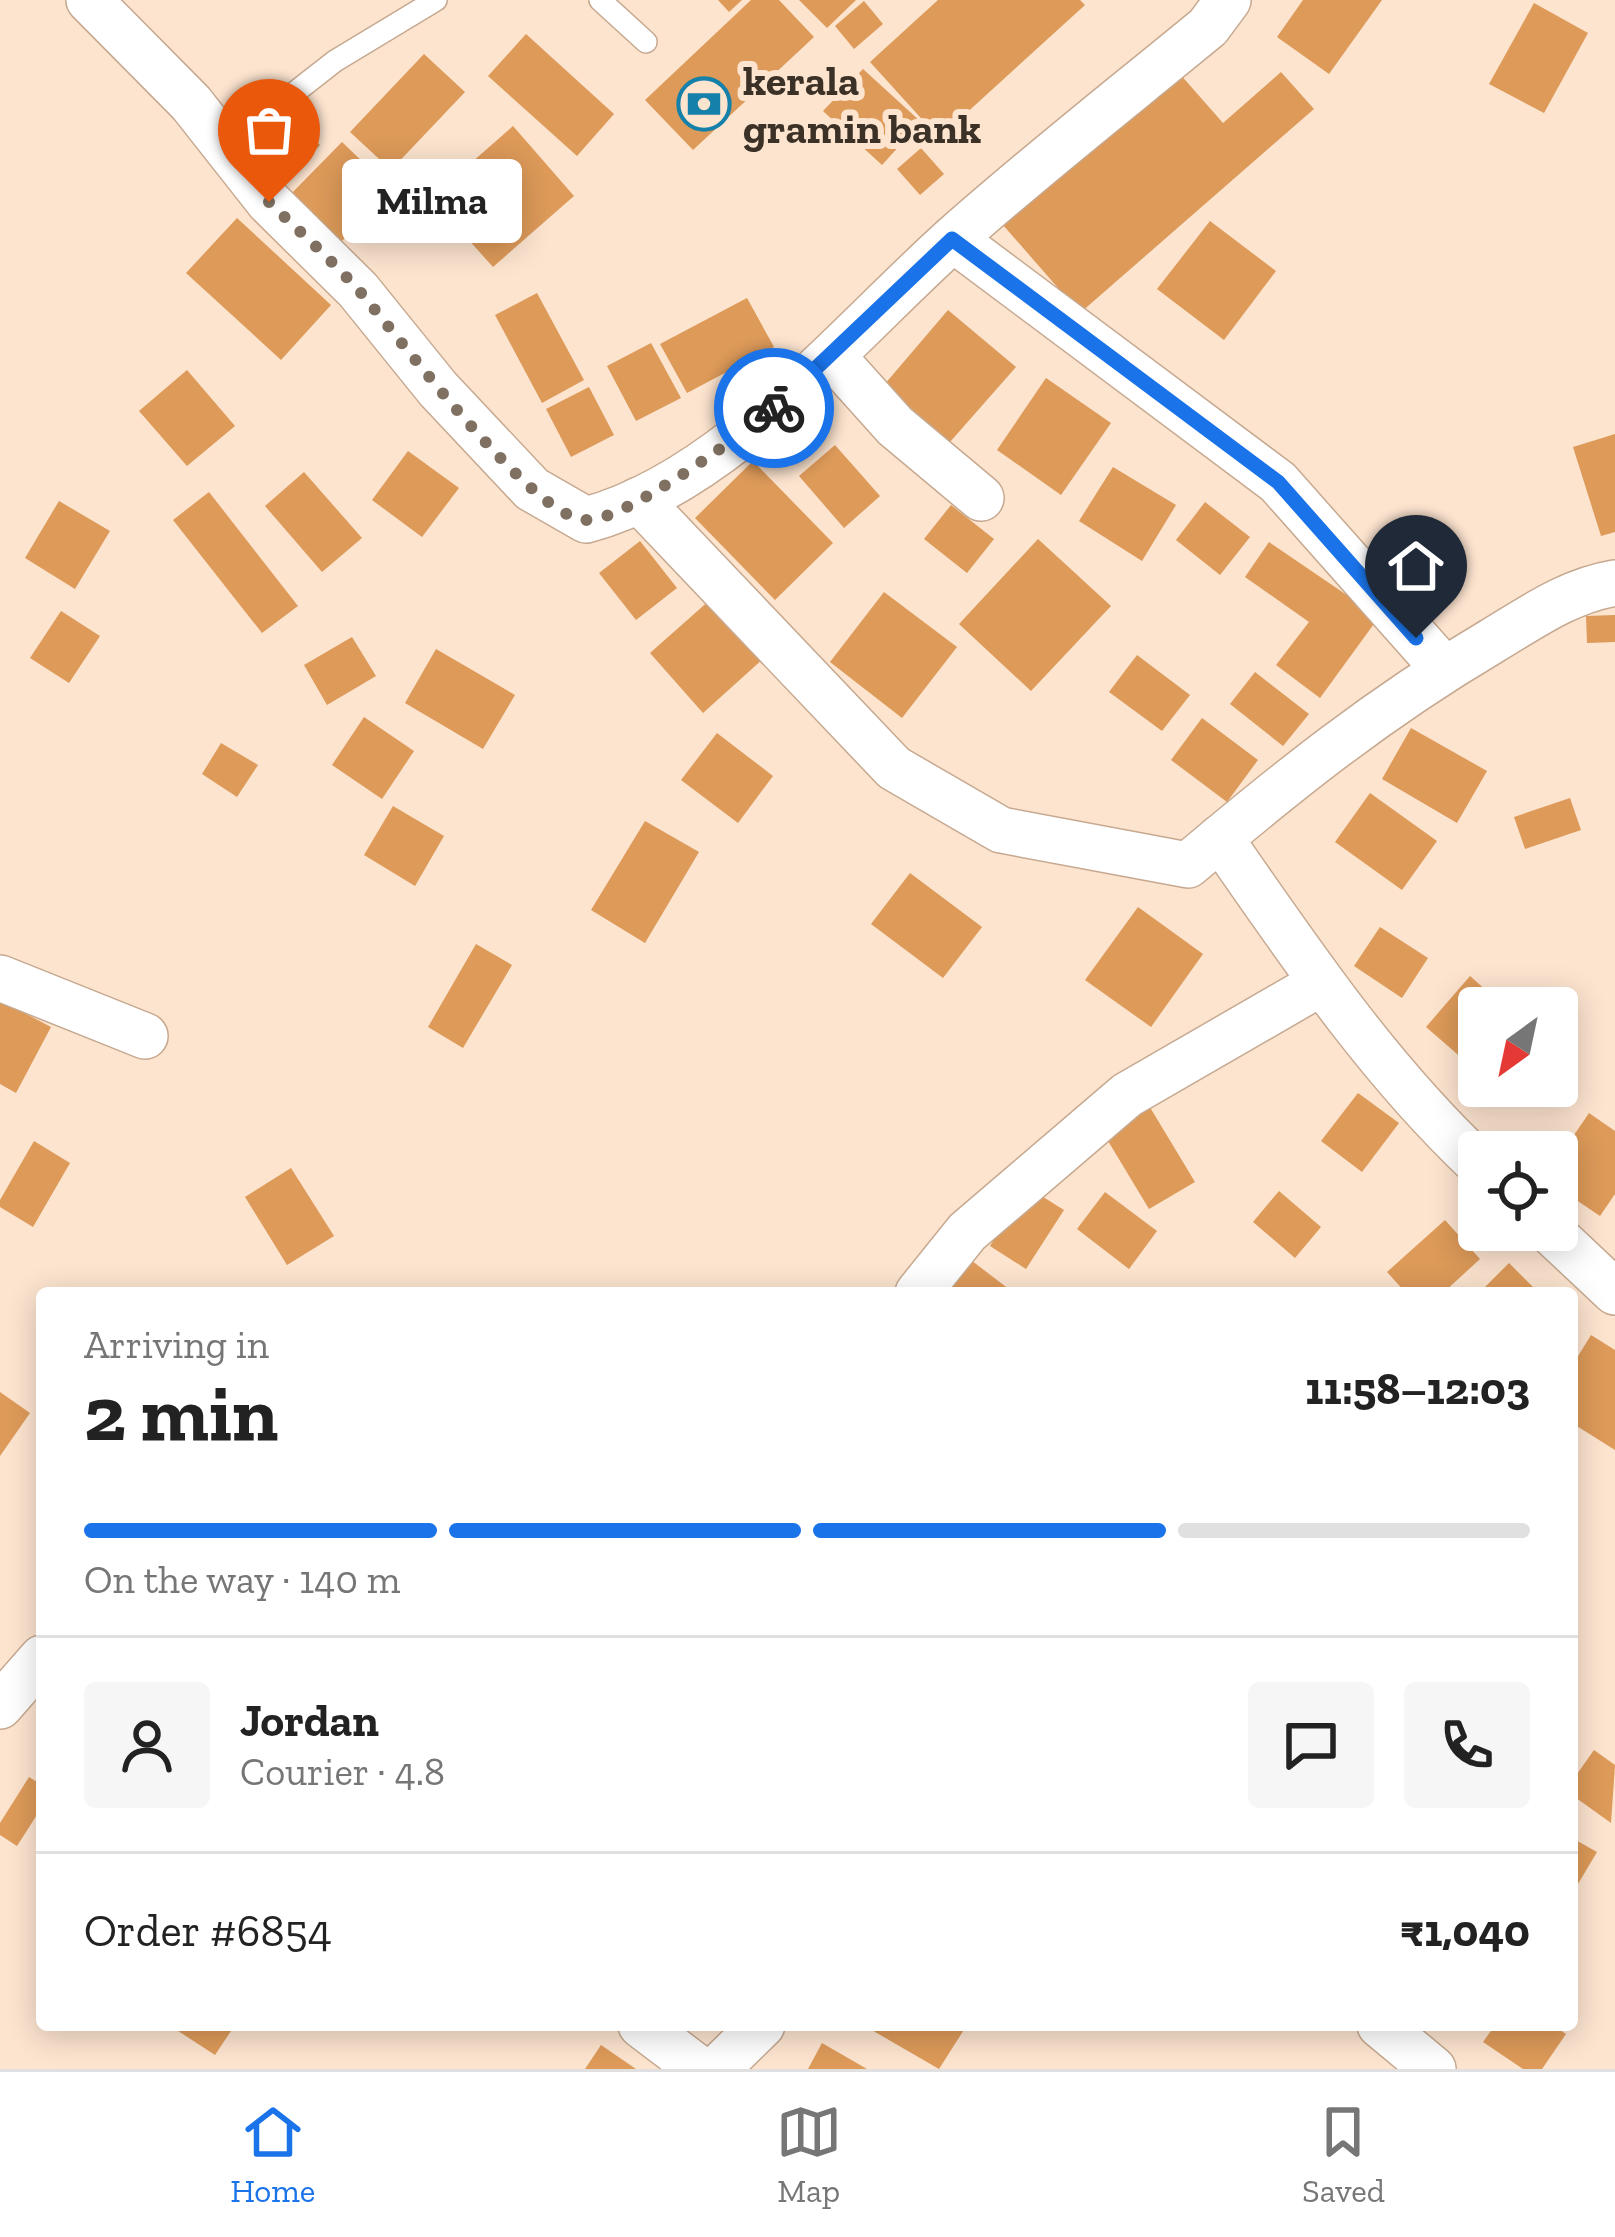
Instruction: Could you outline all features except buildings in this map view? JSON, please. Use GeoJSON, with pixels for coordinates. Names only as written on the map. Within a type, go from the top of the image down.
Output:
{"type":"FeatureCollection","features":[{"type":"Feature","properties":{"kind":"street"},"geometry":{"type":"LineString","coordinates":[[89,0],[191,103],[269,202],[358,290],[438,389],[532,489],[586,520],[639,500],[762,418],[833,357],[952,239],[1208,27],[1228,0]]}},
{"type":"Feature","properties":{"kind":"street"},"geometry":{"type":"LineString","coordinates":[[952,239],[1278,482],[1444,669]]}},
{"type":"Feature","properties":{"kind":"street"},"geometry":{"type":"LineString","coordinates":[[833,357],[895,426],[981,498]]}},
{"type":"Feature","properties":{"kind":"street"},"geometry":{"type":"LineString","coordinates":[[639,500],[894,768],[1000,830],[1189,866],[1326,748],[1444,669],[1580,589],[1615,583]]}},
{"type":"Feature","properties":{"kind":"street"},"geometry":{"type":"LineString","coordinates":[[1220,838],[1321,983],[1420,1109],[1458,1144]]}},
{"type":"Feature","properties":{"kind":"street"},"geometry":{"type":"LineString","coordinates":[[0,978],[146,1036]]}},
{"type":"Feature","properties":{"kind":"street"},"geometry":{"type":"LineString","coordinates":[[923,1287],[967,1232],[1127,1095],[1321,983]]}},
{"type":"Feature","properties":{"kind":"street"},"geometry":{"type":"LineString","coordinates":[[1565,1251],[1596,1291]]}},
{"type":"Feature","properties":{"kind":"street"},"geometry":{"type":"LineString","coordinates":[[0,1706],[36,1665]]}},
{"type":"Feature","properties":{"kind":"street"},"geometry":{"type":"LineString","coordinates":[[649,2031],[698,2069]]}},
{"type":"Feature","properties":{"kind":"street"},"geometry":{"type":"LineString","coordinates":[[717,2069],[756,2031]]}},
{"type":"Feature","properties":{"kind":"street"},"geometry":{"type":"LineString","coordinates":[[1387,2031],[1432,2069]]}},
{"type":"Feature","properties":{"kind":"lane"},"geometry":{"type":"LineString","coordinates":[[225,147],[335,61],[436,0]]}},
{"type":"Feature","properties":{"kind":"lane"},"geometry":{"type":"LineString","coordinates":[[600,0],[646,42]]}},
{"type":"Feature","properties":{"kind":"way so far"},"geometry":{"type":"LineString","coordinates":[[269,202],[358,290],[438,389],[532,489],[568,514],[586,520],[639,500],[774,408]]}},
{"type":"Feature","properties":{"kind":"place","name":"kerala gramin bank"},"geometry":{"type":"Point","coordinates":[704,104]}},
{"type":"Feature","properties":{"kind":"place","name":"Milma"},"geometry":{"type":"Point","coordinates":[269,202]}},
{"type":"Feature","properties":{"kind":"route"},"geometry":{"type":"LineString","coordinates":[[774,408],[823,368],[952,239],[1278,482],[1416,638]]}}]}
